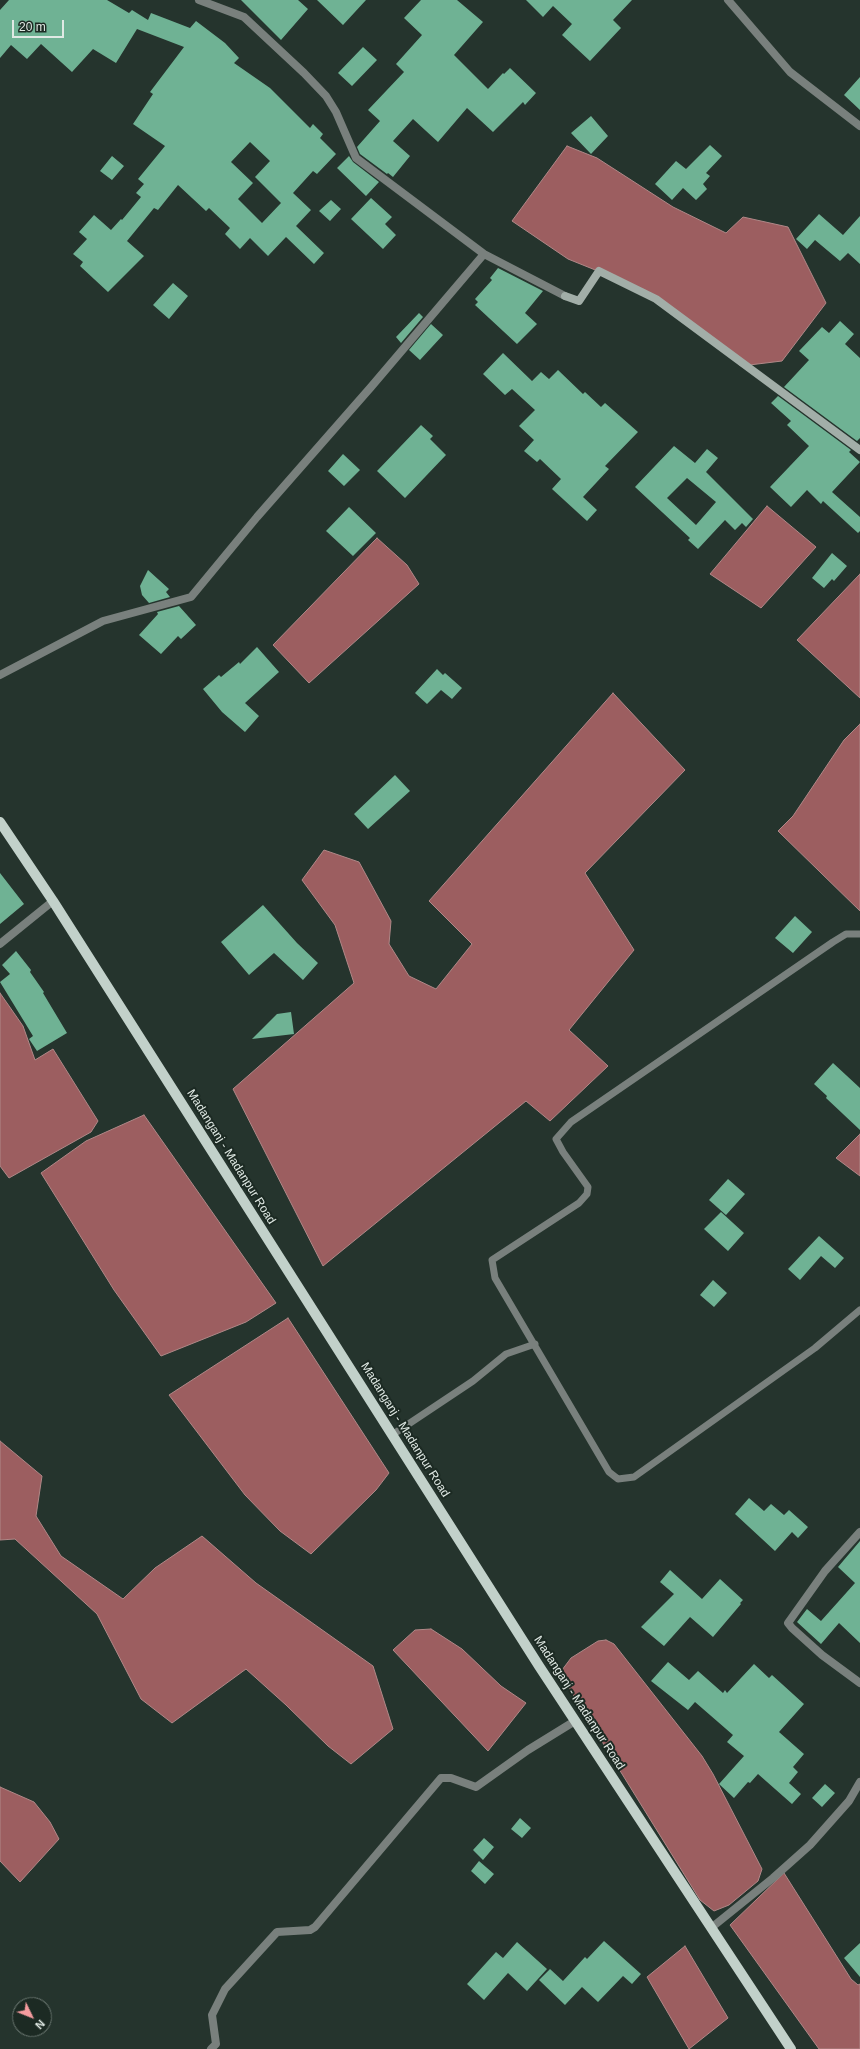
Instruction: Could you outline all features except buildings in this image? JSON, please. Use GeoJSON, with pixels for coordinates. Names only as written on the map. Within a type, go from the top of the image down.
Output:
{"type":"FeatureCollection","features":[{"type":"Feature","properties":{"kind":"main road","name":"Madanganj - Madanpur Road"},"geometry":{"type":"LineString","coordinates":[[0,822],[53,901],[575,1721],[791,2049]]}},
{"type":"Feature","properties":{"kind":"street"},"geometry":{"type":"LineString","coordinates":[[199,0],[244,16],[326,96],[336,112],[356,158],[484,254],[565,296],[579,301],[599,271],[656,298],[860,450]]}},
{"type":"Feature","properties":{"kind":"street"},"geometry":{"type":"LineString","coordinates":[[728,0],[790,72],[860,126]]}},
{"type":"Feature","properties":{"kind":"street"},"geometry":{"type":"LineString","coordinates":[[0,675],[103,621],[191,597],[256,517],[371,388],[484,254]]}},
{"type":"Feature","properties":{"kind":"street"},"geometry":{"type":"LineString","coordinates":[[0,944],[53,901]]}},
{"type":"Feature","properties":{"kind":"street"},"geometry":{"type":"LineString","coordinates":[[860,1532],[825,1571],[788,1623],[822,1655],[860,1683]]}},
{"type":"Feature","properties":{"kind":"street"},"geometry":{"type":"LineString","coordinates":[[211,2049],[216,2044],[212,2015],[225,1989],[277,1932],[310,1930],[315,1927],[441,1778],[451,1778],[476,1787],[528,1750],[575,1721]]}},
{"type":"Feature","properties":{"kind":"street"},"geometry":{"type":"LineString","coordinates":[[711,1928],[773,1878],[810,1845],[849,1801],[860,1782]]}},
{"type":"Feature","properties":{"kind":"lane"},"geometry":{"type":"LineString","coordinates":[[860,934],[846,934],[833,942],[570,1122],[556,1139],[563,1152],[588,1187],[587,1194],[579,1203],[492,1260],[495,1278],[609,1472],[618,1479],[634,1477],[816,1348],[860,1310]]}},
{"type":"Feature","properties":{"kind":"lane"},"geometry":{"type":"LineString","coordinates":[[392,1435],[473,1381],[506,1354],[535,1344]]}},
{"type":"Feature","properties":{"kind":"shaded area"},"geometry":{"type":"Polygon","coordinates":[[[567,146],[597,158],[673,207],[726,233],[743,217],[788,227],[826,303],[782,361],[741,366],[645,290],[568,259],[512,221],[567,146]]]}},
{"type":"Feature","properties":{"kind":"shaded area"},"geometry":{"type":"Polygon","coordinates":[[[767,506],[816,547],[761,608],[710,574],[767,506]]]}},
{"type":"Feature","properties":{"kind":"shaded area"},"geometry":{"type":"Polygon","coordinates":[[[377,538],[407,565],[419,584],[309,683],[273,645],[377,538]]]}},
{"type":"Feature","properties":{"kind":"shaded area"},"geometry":{"type":"Polygon","coordinates":[[[860,574],[860,698],[797,640],[860,574]]]}},
{"type":"Feature","properties":{"kind":"shaded area"},"geometry":{"type":"Polygon","coordinates":[[[613,693],[685,770],[585,873],[634,950],[569,1030],[608,1066],[550,1121],[526,1101],[323,1266],[233,1089],[354,983],[335,925],[302,880],[324,850],[359,862],[391,921],[389,944],[409,976],[436,989],[472,944],[429,901],[613,693]]]}},
{"type":"Feature","properties":{"kind":"shaded area"},"geometry":{"type":"Polygon","coordinates":[[[860,724],[860,911],[778,831],[793,816],[844,740],[860,724]]]}},
{"type":"Feature","properties":{"kind":"shaded area"},"geometry":{"type":"Polygon","coordinates":[[[0,993],[23,1026],[35,1060],[53,1049],[98,1121],[91,1132],[9,1178],[0,1166],[0,993]]]}},
{"type":"Feature","properties":{"kind":"shaded area"},"geometry":{"type":"Polygon","coordinates":[[[144,1115],[276,1303],[246,1322],[161,1356],[114,1290],[41,1173],[86,1141],[144,1115]]]}},
{"type":"Feature","properties":{"kind":"shaded area"},"geometry":{"type":"Polygon","coordinates":[[[860,1134],[860,1176],[836,1158],[860,1134]]]}},
{"type":"Feature","properties":{"kind":"shaded area"},"geometry":{"type":"Polygon","coordinates":[[[288,1318],[389,1473],[376,1490],[311,1554],[280,1531],[245,1495],[169,1395],[288,1318]]]}},
{"type":"Feature","properties":{"kind":"shaded area"},"geometry":{"type":"Polygon","coordinates":[[[0,1441],[42,1476],[36,1516],[61,1556],[123,1599],[155,1568],[202,1536],[256,1583],[373,1666],[393,1729],[351,1764],[328,1746],[246,1669],[172,1723],[141,1699],[97,1614],[15,1539],[0,1540],[0,1441]]]}},
{"type":"Feature","properties":{"kind":"shaded area"},"geometry":{"type":"Polygon","coordinates":[[[431,1629],[462,1649],[501,1686],[526,1703],[488,1751],[393,1650],[415,1630],[431,1629]]]}},
{"type":"Feature","properties":{"kind":"shaded area"},"geometry":{"type":"Polygon","coordinates":[[[606,1640],[614,1644],[702,1756],[713,1774],[762,1869],[758,1881],[729,1905],[714,1911],[700,1900],[567,1685],[562,1670],[571,1658],[598,1641],[606,1640]]]}},
{"type":"Feature","properties":{"kind":"shaded area"},"geometry":{"type":"Polygon","coordinates":[[[0,1787],[34,1802],[50,1822],[59,1839],[20,1882],[0,1861],[0,1787]]]}},
{"type":"Feature","properties":{"kind":"shaded area"},"geometry":{"type":"Polygon","coordinates":[[[784,1873],[851,1979],[858,1985],[860,1984],[860,2049],[819,2049],[730,1925],[784,1873]]]}},
{"type":"Feature","properties":{"kind":"shaded area"},"geometry":{"type":"Polygon","coordinates":[[[685,1946],[728,2018],[689,2049],[647,1977],[685,1946]]]}}]}
